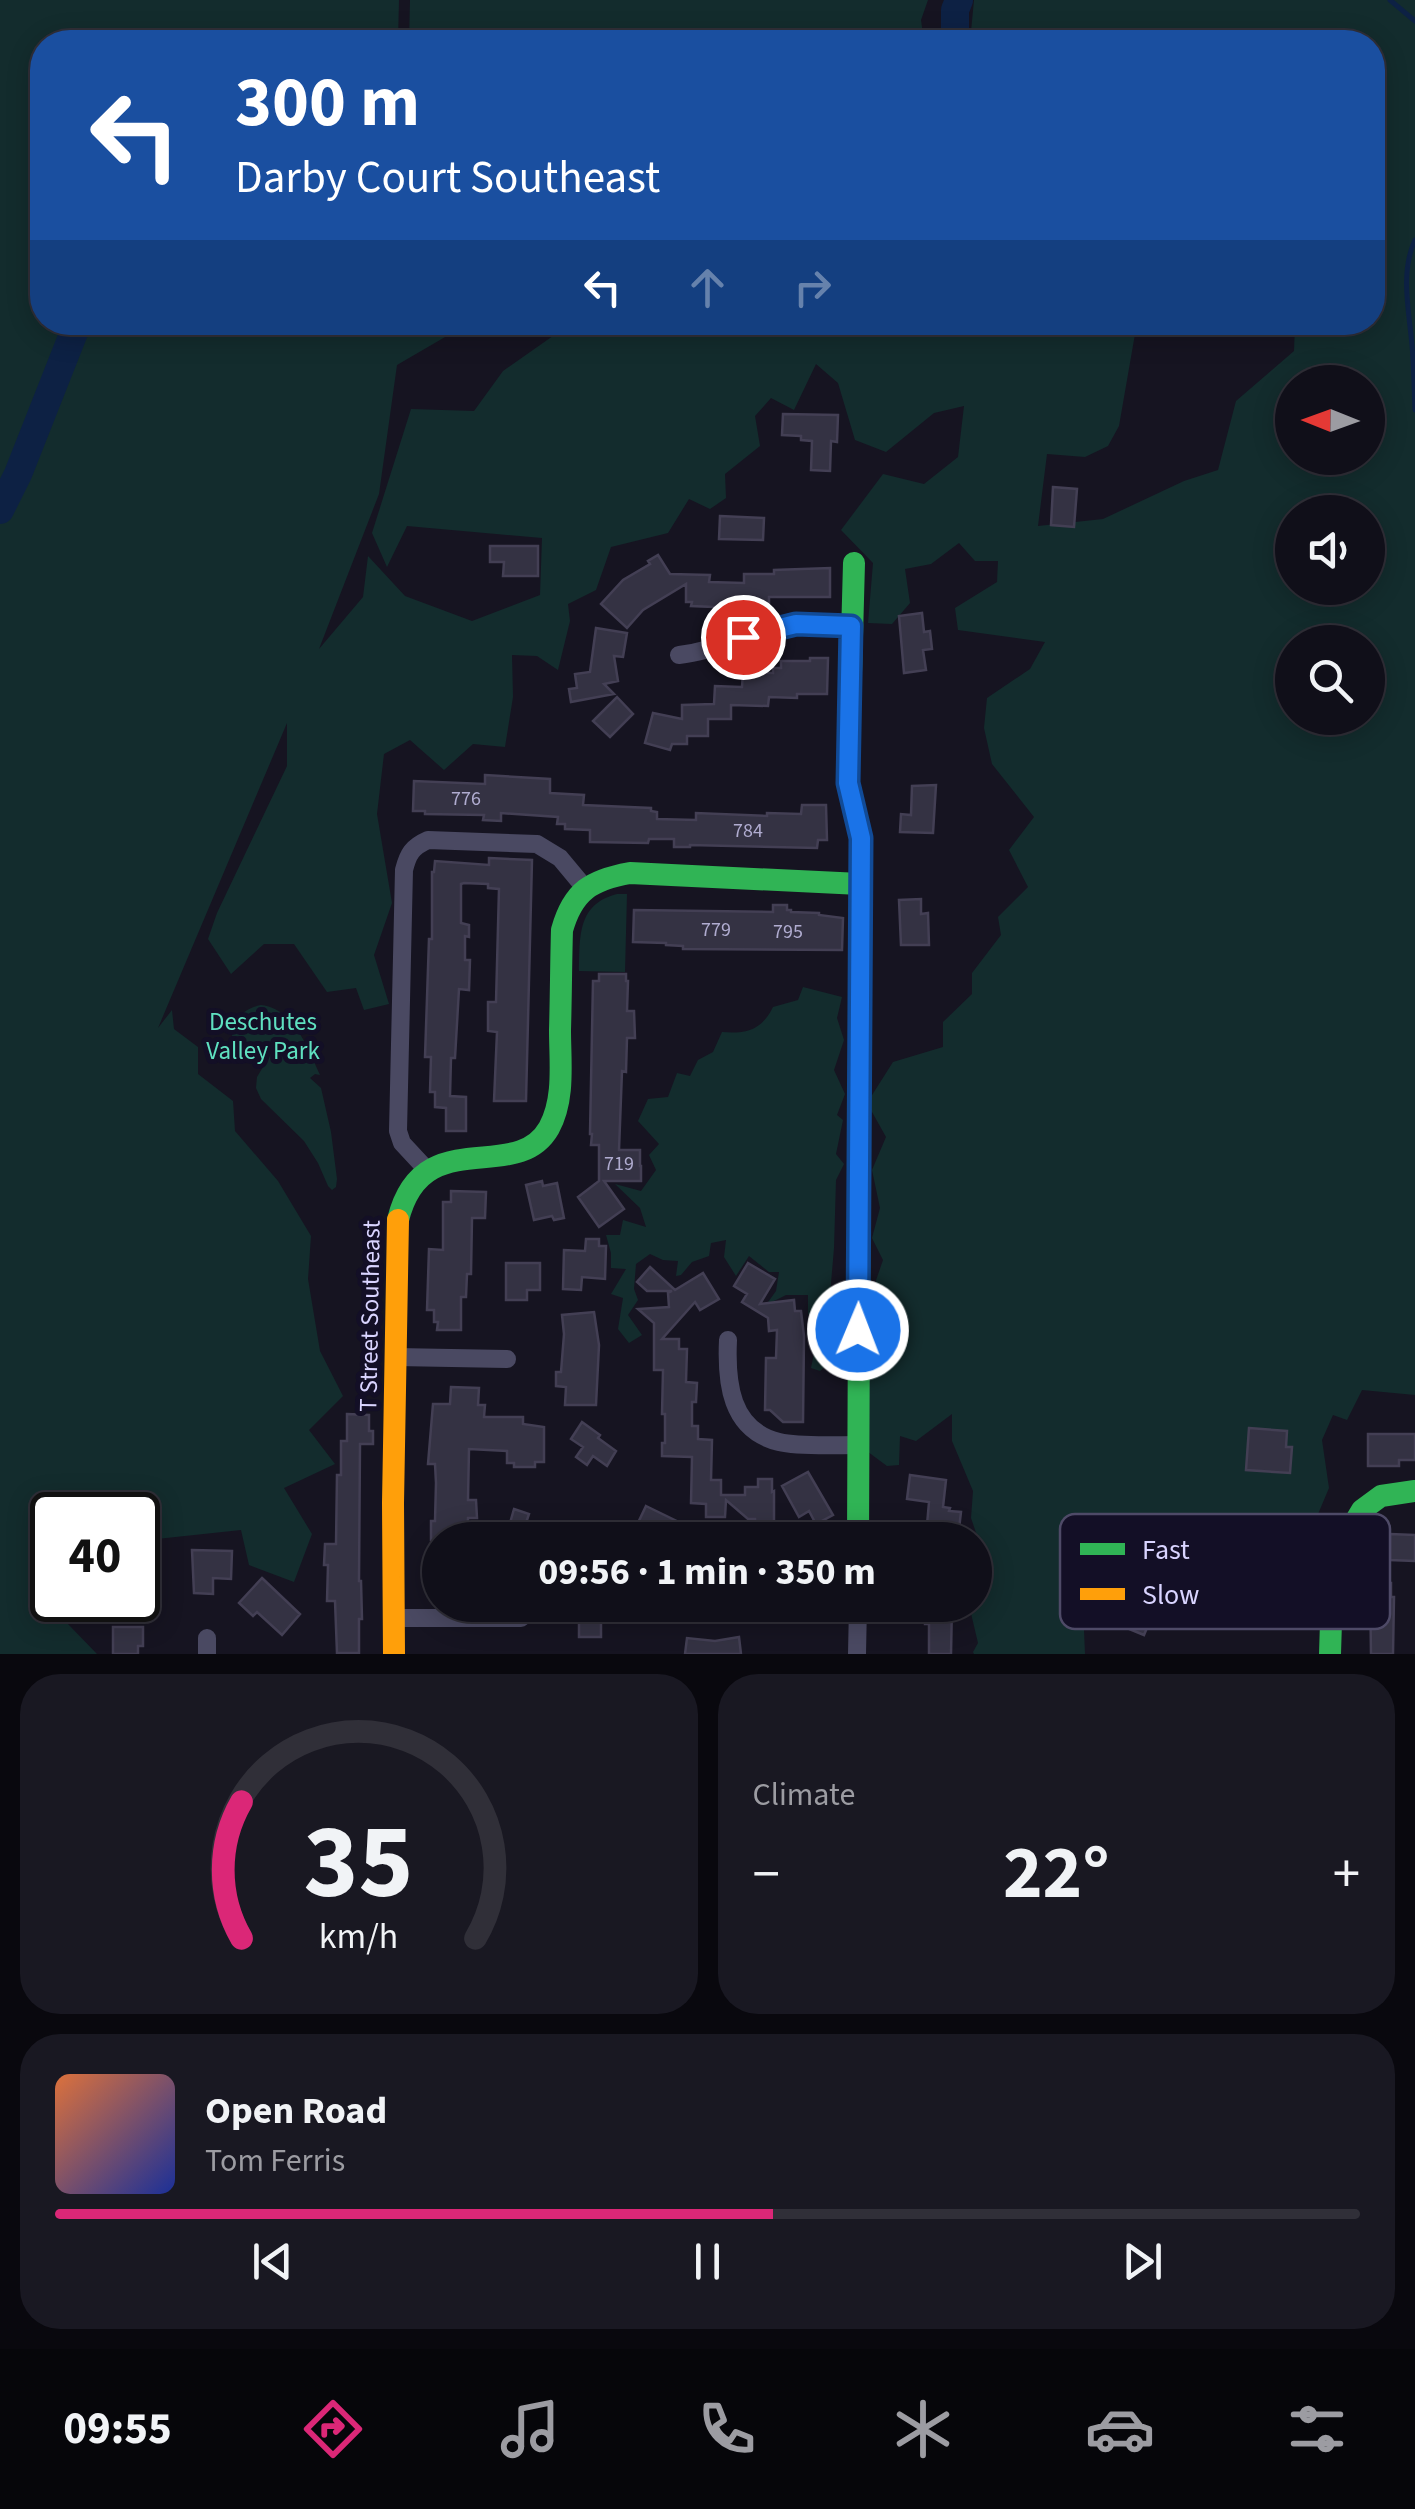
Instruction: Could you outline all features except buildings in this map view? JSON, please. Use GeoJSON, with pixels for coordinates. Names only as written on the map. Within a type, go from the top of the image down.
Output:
{"type":"FeatureCollection","features":[{"type":"Feature","properties":{"kind":"street"},"geometry":{"type":"LineString","coordinates":[[854,563],[848,783],[861,838],[858,1522]]}},
{"type":"Feature","properties":{"kind":"street"},"geometry":{"type":"LineString","coordinates":[[679,654],[708,650],[796,624],[851,626]]}},
{"type":"Feature","properties":{"kind":"street"},"geometry":{"type":"LineString","coordinates":[[586,888],[560,858],[537,844],[428,840],[408,854],[404,870],[398,1131],[402,1143],[428,1171],[452,1159],[520,1151],[535,1144],[546,1132],[559,1096],[562,930],[574,898],[597,880],[630,873],[860,884]]}},
{"type":"Feature","properties":{"kind":"street","name":"T Street Southeast"},"geometry":{"type":"LineString","coordinates":[[394,1654],[397,1226],[400,1205],[412,1185],[428,1171]]}},
{"type":"Feature","properties":{"kind":"street"},"geometry":{"type":"LineString","coordinates":[[728,1340],[729,1386],[742,1418],[752,1428],[780,1443],[857,1446]]}},
{"type":"Feature","properties":{"kind":"street"},"geometry":{"type":"LineString","coordinates":[[396,1357],[507,1360]]}},
{"type":"Feature","properties":{"kind":"street"},"geometry":{"type":"LineString","coordinates":[[1360,1514],[1381,1496],[1415,1491]]}},
{"type":"Feature","properties":{"kind":"street"},"geometry":{"type":"LineString","coordinates":[[394,1618],[422,1618]]}},
{"type":"Feature","properties":{"kind":"street"},"geometry":{"type":"LineString","coordinates":[[857,1654],[858,1622]]}},
{"type":"Feature","properties":{"kind":"green space"},"geometry":{"type":"Polygon","coordinates":[[[0,0],[399,0],[398,30],[30,30],[30,335],[449,335],[397,365],[379,494],[319,649],[363,597],[368,556],[405,596],[472,621],[540,595],[542,538],[407,526],[387,567],[372,533],[411,409],[474,411],[503,371],[554,335],[1135,335],[1119,426],[1108,446],[1085,457],[1047,454],[1038,526],[1103,519],[1184,481],[1218,470],[1236,401],[1275,367],[1275,475],[1385,475],[1385,365],[1278,365],[1294,351],[1295,335],[1385,335],[1385,30],[971,30],[974,0],[1415,0],[1415,1395],[1362,1390],[1347,1420],[1333,1415],[1322,1440],[1329,1488],[1318,1514],[1060,1514],[1060,1629],[1085,1629],[1085,1654],[974,1654],[978,1643],[973,1622],[992,1622],[992,1522],[972,1522],[973,1491],[952,1441],[952,1414],[916,1441],[900,1436],[899,1465],[887,1466],[860,1446],[863,1365],[877,1341],[871,1295],[883,1260],[872,1238],[880,1208],[872,1170],[886,1137],[867,1103],[893,1062],[943,1047],[943,1022],[972,994],[972,973],[1001,935],[998,917],[1028,887],[1009,850],[1034,817],[992,764],[984,728],[987,698],[1030,669],[1045,642],[958,630],[955,608],[997,582],[998,561],[975,561],[959,543],[931,564],[905,569],[910,603],[892,624],[868,623],[873,563],[841,530],[883,474],[924,484],[958,457],[964,406],[934,413],[886,452],[855,440],[838,383],[816,364],[794,410],[771,398],[755,416],[760,446],[725,474],[726,498],[710,509],[689,499],[668,533],[611,547],[596,590],[568,604],[570,621],[558,670],[537,656],[512,655],[513,697],[505,747],[473,744],[444,770],[410,740],[384,754],[377,814],[392,903],[374,955],[389,1004],[364,1010],[356,988],[327,992],[294,944],[264,944],[231,974],[208,939],[287,766],[287,723],[158,1028],[172,1010],[174,1029],[198,1047],[198,1074],[233,1101],[235,1131],[278,1181],[311,1236],[308,1279],[320,1351],[343,1396],[309,1430],[335,1464],[284,1488],[312,1534],[294,1582],[249,1565],[241,1530],[160,1539],[160,1492],[30,1492],[30,1622],[67,1623],[97,1654],[0,1654],[0,0]]]}},
{"type":"Feature","properties":{"kind":"green space"},"geometry":{"type":"Polygon","coordinates":[[[410,0],[928,0],[921,20],[922,30],[409,30],[410,0]]]}},
{"type":"Feature","properties":{"kind":"green space"},"geometry":{"type":"Polygon","coordinates":[[[617,894],[627,894],[625,972],[579,971],[583,924],[594,905],[617,894]]]}},
{"type":"Feature","properties":{"kind":"green space"},"geometry":{"type":"Polygon","coordinates":[[[803,987],[842,997],[837,1018],[844,1040],[834,1070],[845,1094],[837,1115],[843,1120],[836,1154],[844,1164],[836,1180],[830,1295],[845,1306],[831,1327],[838,1356],[820,1371],[811,1368],[817,1339],[807,1335],[808,1327],[825,1316],[819,1309],[808,1315],[808,1295],[786,1295],[766,1305],[776,1291],[779,1272],[769,1272],[749,1256],[736,1276],[724,1257],[726,1240],[711,1243],[709,1256],[692,1262],[681,1275],[676,1276],[678,1261],[650,1254],[636,1264],[634,1289],[638,1300],[628,1315],[642,1335],[629,1343],[618,1329],[623,1298],[611,1294],[626,1269],[611,1268],[606,1235],[620,1235],[623,1220],[646,1227],[640,1208],[615,1184],[641,1191],[656,1170],[649,1155],[659,1144],[638,1121],[648,1099],[668,1097],[677,1073],[690,1076],[698,1060],[713,1052],[722,1032],[752,1029],[764,1021],[773,1007],[798,1000],[803,987]]]}},
{"type":"Feature","properties":{"kind":"green space","name":"Deschutes Valley Park"},"geometry":{"type":"Polygon","coordinates":[[[261,1005],[291,1021],[320,1075],[310,1078],[321,1088],[331,1132],[337,1179],[332,1190],[304,1141],[261,1099],[256,1088],[263,1067],[240,1055],[234,1046],[232,1036],[239,1017],[261,1005]]]}},
{"type":"Feature","properties":{"kind":"waterway"},"geometry":{"type":"LineString","coordinates":[[955,30],[959,0]]}},
{"type":"Feature","properties":{"kind":"waterway"},"geometry":{"type":"LineString","coordinates":[[1390,0],[1415,21]]}},
{"type":"Feature","properties":{"kind":"waterway"},"geometry":{"type":"LineString","coordinates":[[1415,240],[1407,278],[1415,410]]}},
{"type":"Feature","properties":{"kind":"waterway"},"geometry":{"type":"LineString","coordinates":[[0,510],[73,335]]}},
{"type":"Feature","properties":{"kind":"traffic: fast"},"geometry":{"type":"LineString","coordinates":[[854,563],[848,783],[861,838],[858,1522]]}},
{"type":"Feature","properties":{"kind":"traffic: fast"},"geometry":{"type":"LineString","coordinates":[[398,1220],[410,1190],[427,1172],[448,1163],[515,1153],[534,1145],[549,1128],[560,1080],[562,930],[572,906],[586,889],[604,879],[630,873],[860,884]]}},
{"type":"Feature","properties":{"kind":"traffic: fast"},"geometry":{"type":"LineString","coordinates":[[1360,1514],[1381,1496],[1415,1491]]}},
{"type":"Feature","properties":{"kind":"traffic: fast"},"geometry":{"type":"LineString","coordinates":[[1330,1654],[1331,1629]]}},
{"type":"Feature","properties":{"kind":"traffic: slow"},"geometry":{"type":"LineString","coordinates":[[394,1654],[398,1220]]}},
{"type":"Feature","properties":{"kind":"route"},"geometry":{"type":"LineString","coordinates":[[743,637],[796,624],[851,626],[848,783],[861,838],[858,1330]]}}]}
